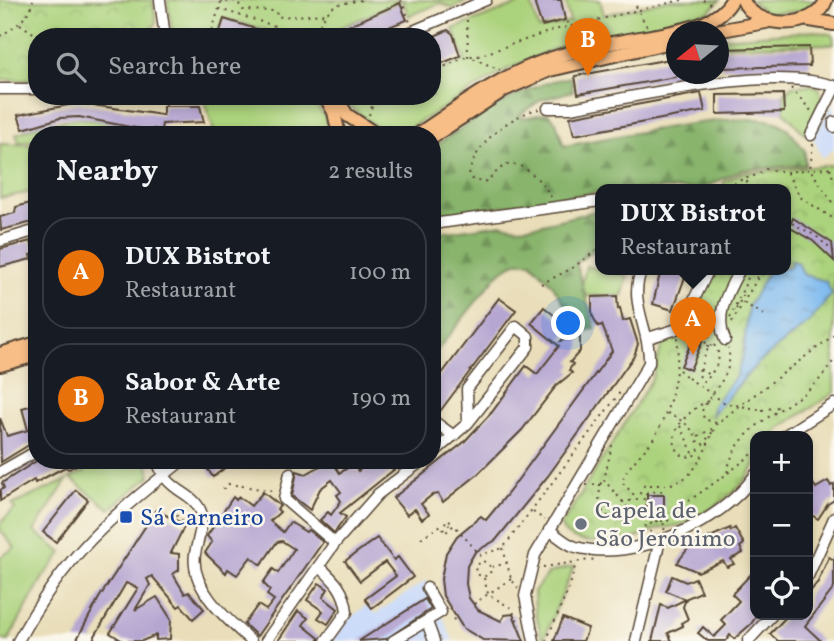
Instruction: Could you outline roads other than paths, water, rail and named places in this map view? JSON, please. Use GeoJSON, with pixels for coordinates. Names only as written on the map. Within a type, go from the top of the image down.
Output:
{"type":"FeatureCollection","features":[{"type":"Feature","properties":{"kind":"main road"},"geometry":{"type":"LineString","coordinates":[[431,126],[523,69],[578,51],[692,27],[716,18],[732,0]]}},
{"type":"Feature","properties":{"kind":"main road"},"geometry":{"type":"LineString","coordinates":[[743,0],[752,15],[768,22]]}},
{"type":"Feature","properties":{"kind":"main road"},"geometry":{"type":"LineString","coordinates":[[804,19],[819,12],[826,0]]}},
{"type":"Feature","properties":{"kind":"main road"},"geometry":{"type":"LineString","coordinates":[[729,29],[804,19],[834,24]]}},
{"type":"Feature","properties":{"kind":"main road"},"geometry":{"type":"LineString","coordinates":[[441,131],[504,90],[550,70],[666,44]]}},
{"type":"Feature","properties":{"kind":"main road"},"geometry":{"type":"LineString","coordinates":[[330,105],[337,126]]}},
{"type":"Feature","properties":{"kind":"main road"},"geometry":{"type":"LineString","coordinates":[[340,105],[347,116],[361,126]]}},
{"type":"Feature","properties":{"kind":"main road"},"geometry":{"type":"LineString","coordinates":[[0,354],[28,346]]}},
{"type":"Feature","properties":{"kind":"main road"},"geometry":{"type":"LineString","coordinates":[[0,365],[28,357]]}},
{"type":"Feature","properties":{"kind":"street"},"geometry":{"type":"LineString","coordinates":[[160,0],[164,28]]}},
{"type":"Feature","properties":{"kind":"street"},"geometry":{"type":"LineString","coordinates":[[420,28],[486,0]]}},
{"type":"Feature","properties":{"kind":"street"},"geometry":{"type":"LineString","coordinates":[[548,108],[570,107],[719,83],[816,80],[834,89],[818,119],[812,140]]}},
{"type":"Feature","properties":{"kind":"street"},"geometry":{"type":"LineString","coordinates":[[0,89],[28,89]]}},
{"type":"Feature","properties":{"kind":"street"},"geometry":{"type":"LineString","coordinates":[[441,224],[595,202]]}},
{"type":"Feature","properties":{"kind":"street"},"geometry":{"type":"LineString","coordinates":[[0,241],[28,233]]}},
{"type":"Feature","properties":{"kind":"street"},"geometry":{"type":"LineString","coordinates":[[534,641],[528,623],[525,596],[531,564],[550,527],[631,397],[649,363],[648,338],[636,304],[636,287],[640,275]]}},
{"type":"Feature","properties":{"kind":"street"},"geometry":{"type":"LineString","coordinates":[[648,338],[674,330],[682,324],[706,275]]}},
{"type":"Feature","properties":{"kind":"street"},"geometry":{"type":"LineString","coordinates":[[725,340],[720,327],[726,295],[744,275]]}},
{"type":"Feature","properties":{"kind":"street"},"geometry":{"type":"LineString","coordinates":[[441,447],[468,423],[528,347],[528,336],[516,326],[467,389],[468,423]]}},
{"type":"Feature","properties":{"kind":"street"},"geometry":{"type":"LineString","coordinates":[[792,431],[834,404]]}},
{"type":"Feature","properties":{"kind":"street"},"geometry":{"type":"LineString","coordinates":[[441,426],[454,436]]}},
{"type":"Feature","properties":{"kind":"street"},"geometry":{"type":"LineString","coordinates":[[0,472],[28,456]]}},
{"type":"Feature","properties":{"kind":"street"},"geometry":{"type":"LineString","coordinates":[[160,469],[162,477],[194,501],[202,514],[194,562],[198,582],[251,641]]}},
{"type":"Feature","properties":{"kind":"street"},"geometry":{"type":"LineString","coordinates":[[18,641],[57,576],[81,546],[121,509],[172,469]]}},
{"type":"Feature","properties":{"kind":"street"},"geometry":{"type":"LineString","coordinates":[[266,641],[335,543],[378,494],[411,469]]}},
{"type":"Feature","properties":{"kind":"street"},"geometry":{"type":"LineString","coordinates":[[290,473],[284,499],[335,543]]}},
{"type":"Feature","properties":{"kind":"street"},"geometry":{"type":"LineString","coordinates":[[550,527],[574,547],[600,551],[692,529],[721,513],[750,483]]}},
{"type":"Feature","properties":{"kind":"street"},"geometry":{"type":"LineString","coordinates":[[813,565],[834,519]]}},
{"type":"Feature","properties":{"kind":"street"},"geometry":{"type":"LineString","coordinates":[[636,641],[662,536]]}},
{"type":"Feature","properties":{"kind":"street"},"geometry":{"type":"LineString","coordinates":[[319,566],[338,583],[346,598],[347,612],[327,641]]}},
{"type":"Feature","properties":{"kind":"street"},"geometry":{"type":"LineString","coordinates":[[393,641],[441,612],[427,588]]}},
{"type":"Feature","properties":{"kind":"street"},"geometry":{"type":"LineString","coordinates":[[748,641],[767,620]]}},
{"type":"Feature","properties":{"kind":"street"},"geometry":{"type":"LineString","coordinates":[[427,622],[434,641]]}},
{"type":"Feature","properties":{"kind":"water"},"geometry":{"type":"Polygon","coordinates":[[[791,260],[798,263],[804,275],[826,281],[832,294],[810,321],[756,365],[711,416],[714,404],[736,376],[743,355],[748,307],[766,275],[791,275],[791,260]]]}},
{"type":"Feature","properties":{"kind":"place","name":"Sabor & Arte"},"geometry":{"type":"Point","coordinates":[588,76]}},
{"type":"Feature","properties":{"kind":"place","name":"DUX Bistrot"},"geometry":{"type":"Point","coordinates":[693,355]}},
{"type":"Feature","properties":{"kind":"place","name":"Sá Carneiro"},"geometry":{"type":"Point","coordinates":[126,517]}},
{"type":"Feature","properties":{"kind":"place","name":"Capela de São Jerónimo"},"geometry":{"type":"Point","coordinates":[581,524]}}]}
